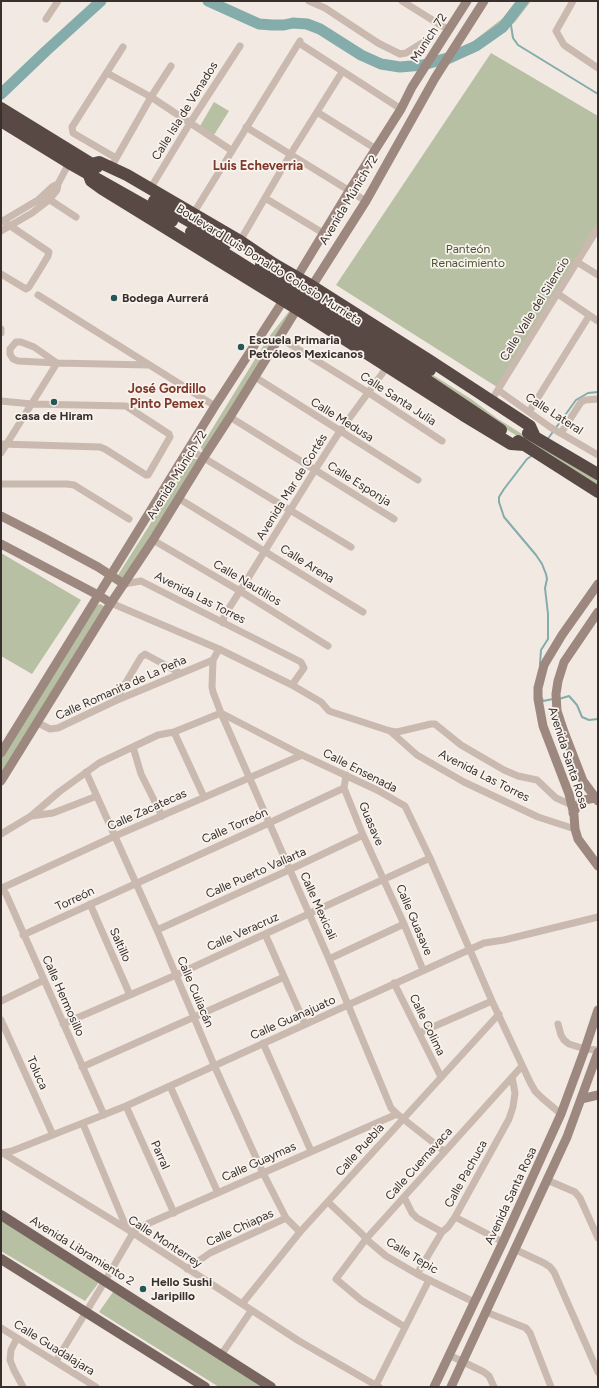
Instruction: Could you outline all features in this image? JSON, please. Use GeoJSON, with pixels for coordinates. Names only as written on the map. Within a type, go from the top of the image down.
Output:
{"type":"FeatureCollection","features":[{"type":"Feature","properties":{"kind":"highway","name":"Boulevard Luis Donaldo Colosio Murrieta"},"geometry":{"type":"LineString","coordinates":[[1,108],[8,121],[69,163],[89,168]]}},
{"type":"Feature","properties":{"kind":"highway","name":"Boulevard Luis Donaldo Colosio Murrieta"},"geometry":{"type":"LineString","coordinates":[[8,121],[89,168],[193,224],[427,374],[598,474]]}},
{"type":"Feature","properties":{"kind":"highway"},"geometry":{"type":"LineString","coordinates":[[528,447],[511,444],[463,415],[297,309],[102,189],[91,181],[89,168],[99,162],[114,163],[150,189],[193,224],[240,241],[530,426],[538,438]]}},
{"type":"Feature","properties":{"kind":"highway"},"geometry":{"type":"LineString","coordinates":[[257,285],[269,286],[275,282],[277,272],[274,264]]}},
{"type":"Feature","properties":{"kind":"highway","name":"Avenida Múnich 72"},"geometry":{"type":"LineString","coordinates":[[283,301],[297,277]]}},
{"type":"Feature","properties":{"kind":"highway","name":"Avenida Múnich 72"},"geometry":{"type":"LineString","coordinates":[[297,309],[312,286]]}},
{"type":"Feature","properties":{"kind":"highway"},"geometry":{"type":"LineString","coordinates":[[328,329],[326,320],[328,312],[336,308],[346,308]]}},
{"type":"Feature","properties":{"kind":"highway","name":"Boulevard Luis Donaldo Colosio Murrieta"},"geometry":{"type":"LineString","coordinates":[[427,374],[528,447],[598,492]]}},
{"type":"Feature","properties":{"kind":"main road","name":"Munich 72"},"geometry":{"type":"LineString","coordinates":[[412,87],[467,1]]}},
{"type":"Feature","properties":{"kind":"main road","name":"Avenida Múnich 72"},"geometry":{"type":"LineString","coordinates":[[312,286],[366,201],[435,78],[484,1]]}},
{"type":"Feature","properties":{"kind":"main road","name":"Avenida Múnich 72"},"geometry":{"type":"LineString","coordinates":[[297,277],[401,109],[412,87]]}},
{"type":"Feature","properties":{"kind":"main road","name":"Avenida Múnich 72"},"geometry":{"type":"LineString","coordinates":[[2,747],[283,301]]}},
{"type":"Feature","properties":{"kind":"main road","name":"Avenida Múnich 72"},"geometry":{"type":"LineString","coordinates":[[1,781],[111,603],[153,540],[297,309]]}},
{"type":"Feature","properties":{"kind":"main road"},"geometry":{"type":"LineString","coordinates":[[1,516],[46,538],[112,574],[124,584]]}},
{"type":"Feature","properties":{"kind":"main road","name":"Avenida Las Torres"},"geometry":{"type":"LineString","coordinates":[[1,544],[111,603]]}},
{"type":"Feature","properties":{"kind":"main road","name":"Avenida Santa Rosa"},"geometry":{"type":"LineString","coordinates":[[598,584],[549,656],[544,665],[538,688],[539,708],[543,726],[573,809],[575,829],[578,839],[594,856],[598,866]]}},
{"type":"Feature","properties":{"kind":"main road","name":"Avenida Santa Rosa"},"geometry":{"type":"LineString","coordinates":[[597,800],[583,780],[564,732],[557,711],[556,694],[558,681],[564,662],[598,612]]}},
{"type":"Feature","properties":{"kind":"main road"},"geometry":{"type":"LineString","coordinates":[[573,809],[584,800],[597,800]]}},
{"type":"Feature","properties":{"kind":"main road","name":"Avenida Santa Rosa"},"geometry":{"type":"LineString","coordinates":[[434,1387],[562,1114],[586,1049],[598,1010]]}},
{"type":"Feature","properties":{"kind":"main road","name":"Avenida Santa Rosa"},"geometry":{"type":"LineString","coordinates":[[451,1387],[566,1137],[598,1051]]}},
{"type":"Feature","properties":{"kind":"main road"},"geometry":{"type":"LineString","coordinates":[[581,1099],[598,1094]]}},
{"type":"Feature","properties":{"kind":"main road","name":"Avenida Libramiento 2"},"geometry":{"type":"LineString","coordinates":[[1,1215],[271,1387]]}},
{"type":"Feature","properties":{"kind":"main road"},"geometry":{"type":"LineString","coordinates":[[1,1259],[205,1387]]}},
{"type":"Feature","properties":{"kind":"street"},"geometry":{"type":"LineString","coordinates":[[46,19],[58,1]]}},
{"type":"Feature","properties":{"kind":"street"},"geometry":{"type":"LineString","coordinates":[[309,1],[317,3],[378,43],[400,54],[406,53],[422,43]]}},
{"type":"Feature","properties":{"kind":"street"},"geometry":{"type":"LineString","coordinates":[[402,1],[442,26],[450,29]]}},
{"type":"Feature","properties":{"kind":"street"},"geometry":{"type":"LineString","coordinates":[[573,1],[556,31],[564,46],[598,68]]}},
{"type":"Feature","properties":{"kind":"street"},"geometry":{"type":"LineString","coordinates":[[193,224],[231,150],[299,42],[342,72],[401,109]]}},
{"type":"Feature","properties":{"kind":"street","name":"Calle Isla de Venados"},"geometry":{"type":"LineString","coordinates":[[150,189],[190,122],[240,46]]}},
{"type":"Feature","properties":{"kind":"street"},"geometry":{"type":"LineString","coordinates":[[123,47],[72,127],[73,133],[114,163],[151,97],[171,66]]}},
{"type":"Feature","properties":{"kind":"street"},"geometry":{"type":"LineString","coordinates":[[240,241],[290,155],[342,72]]}},
{"type":"Feature","properties":{"kind":"street"},"geometry":{"type":"LineString","coordinates":[[107,73],[151,97],[231,150]]}},
{"type":"Feature","properties":{"kind":"street"},"geometry":{"type":"LineString","coordinates":[[317,112],[376,148]]}},
{"type":"Feature","properties":{"kind":"street"},"geometry":{"type":"LineString","coordinates":[[246,127],[366,201]]}},
{"type":"Feature","properties":{"kind":"street"},"geometry":{"type":"LineString","coordinates":[[1,231],[11,226],[47,198],[52,187],[58,184],[69,163]]}},
{"type":"Feature","properties":{"kind":"street"},"geometry":{"type":"LineString","coordinates":[[47,198],[76,217]]}},
{"type":"Feature","properties":{"kind":"street"},"geometry":{"type":"LineString","coordinates":[[2,222],[47,198]]}},
{"type":"Feature","properties":{"kind":"street"},"geometry":{"type":"LineString","coordinates":[[265,198],[323,233]]}},
{"type":"Feature","properties":{"kind":"street"},"geometry":{"type":"LineString","coordinates":[[1,274],[26,288],[29,287],[49,252],[11,226],[2,222]]}},
{"type":"Feature","properties":{"kind":"street","name":"Calle Valle del Silencio"},"geometry":{"type":"LineString","coordinates":[[491,401],[598,229]]}},
{"type":"Feature","properties":{"kind":"street"},"geometry":{"type":"LineString","coordinates":[[577,262],[598,275]]}},
{"type":"Feature","properties":{"kind":"street"},"geometry":{"type":"LineString","coordinates":[[558,294],[598,321]]}},
{"type":"Feature","properties":{"kind":"street"},"geometry":{"type":"LineString","coordinates":[[38,295],[216,406]]}},
{"type":"Feature","properties":{"kind":"street"},"geometry":{"type":"LineString","coordinates":[[529,412],[590,316]]}},
{"type":"Feature","properties":{"kind":"street","name":"Calle Santa Julia"},"geometry":{"type":"LineString","coordinates":[[280,338],[369,393],[442,441]]}},
{"type":"Feature","properties":{"kind":"street"},"geometry":{"type":"LineString","coordinates":[[57,363],[34,347],[21,342],[16,342],[10,349],[12,359],[18,361],[57,363],[148,365]]}},
{"type":"Feature","properties":{"kind":"street"},"geometry":{"type":"LineString","coordinates":[[1,453],[3,444],[32,404],[57,363]]}},
{"type":"Feature","properties":{"kind":"street","name":"Avenida Mar de Cortés"},"geometry":{"type":"LineString","coordinates":[[223,623],[224,616],[315,470],[340,431],[387,367]]}},
{"type":"Feature","properties":{"kind":"street","name":"Calle Medusa"},"geometry":{"type":"LineString","coordinates":[[255,377],[418,480]]}},
{"type":"Feature","properties":{"kind":"street","name":"Calle Lateral"},"geometry":{"type":"LineString","coordinates":[[498,390],[556,430],[598,455]]}},
{"type":"Feature","properties":{"kind":"street"},"geometry":{"type":"LineString","coordinates":[[556,430],[583,400],[598,399]]}},
{"type":"Feature","properties":{"kind":"street"},"geometry":{"type":"LineString","coordinates":[[1,401],[32,404],[126,406],[170,436],[150,473],[146,475],[100,447],[3,444]]}},
{"type":"Feature","properties":{"kind":"street","name":"Calle Esponja"},"geometry":{"type":"LineString","coordinates":[[230,417],[394,519]]}},
{"type":"Feature","properties":{"kind":"street"},"geometry":{"type":"LineString","coordinates":[[189,448],[351,547]]}},
{"type":"Feature","properties":{"kind":"street"},"geometry":{"type":"LineString","coordinates":[[1,484],[74,485],[129,519]]}},
{"type":"Feature","properties":{"kind":"street","name":"Calle Arena"},"geometry":{"type":"LineString","coordinates":[[178,498],[363,612]]}},
{"type":"Feature","properties":{"kind":"street","name":"Calle Nautilios"},"geometry":{"type":"LineString","coordinates":[[153,540],[240,591],[328,646]]}},
{"type":"Feature","properties":{"kind":"street","name":"Avenida Las Torres"},"geometry":{"type":"LineString","coordinates":[[124,584],[141,581],[301,662],[304,668],[292,684]]}},
{"type":"Feature","properties":{"kind":"street","name":"Avenida Las Torres"},"geometry":{"type":"LineString","coordinates":[[111,603],[219,649],[292,684],[320,702],[329,711],[397,732],[435,724],[461,745],[504,770],[518,776],[537,780],[556,798],[573,809]]}},
{"type":"Feature","properties":{"kind":"street","name":"Calle Mexicali"},"geometry":{"type":"LineString","coordinates":[[219,649],[213,660],[213,692],[289,870],[310,914],[391,1108],[444,1152]]}},
{"type":"Feature","properties":{"kind":"street"},"geometry":{"type":"LineString","coordinates":[[115,701],[141,657],[146,654],[180,673]]}},
{"type":"Feature","properties":{"kind":"street","name":"Calle Romanita de La Peña"},"geometry":{"type":"LineString","coordinates":[[38,723],[54,729],[115,701],[213,660]]}},
{"type":"Feature","properties":{"kind":"street"},"geometry":{"type":"LineString","coordinates":[[1,834],[31,816],[59,792],[99,763],[158,735],[174,732],[221,713]]}},
{"type":"Feature","properties":{"kind":"street","name":"Calle Ensenada"},"geometry":{"type":"LineString","coordinates":[[221,713],[302,755],[377,790],[405,806],[430,858],[522,1066],[535,1091],[548,1104],[562,1114]]}},
{"type":"Feature","properties":{"kind":"street","name":"Avenida Las Torres"},"geometry":{"type":"LineString","coordinates":[[390,731],[417,755],[464,782],[538,817],[575,829]]}},
{"type":"Feature","properties":{"kind":"street"},"geometry":{"type":"LineString","coordinates":[[174,732],[204,797]]}},
{"type":"Feature","properties":{"kind":"street"},"geometry":{"type":"LineString","coordinates":[[133,746],[142,774],[162,816]]}},
{"type":"Feature","properties":{"kind":"street","name":"Calle Zacatecas"},"geometry":{"type":"LineString","coordinates":[[2,887],[302,755]]}},
{"type":"Feature","properties":{"kind":"street","name":"Calle Culiacán"},"geometry":{"type":"LineString","coordinates":[[86,772],[157,930],[214,1065],[263,1173],[286,1218]]}},
{"type":"Feature","properties":{"kind":"street"},"geometry":{"type":"LineString","coordinates":[[344,788],[346,776]]}},
{"type":"Feature","properties":{"kind":"street","name":"Calle Torreón"},"geometry":{"type":"LineString","coordinates":[[135,883],[344,788]]}},
{"type":"Feature","properties":{"kind":"street","name":"Guasave"},"geometry":{"type":"LineString","coordinates":[[344,788],[384,880]]}},
{"type":"Feature","properties":{"kind":"street"},"geometry":{"type":"LineString","coordinates":[[31,816],[52,813],[97,796]]}},
{"type":"Feature","properties":{"kind":"street","name":"Calle Puerto Vallarta"},"geometry":{"type":"LineString","coordinates":[[157,930],[364,835]]}},
{"type":"Feature","properties":{"kind":"street","name":"Calle Veracruz"},"geometry":{"type":"LineString","coordinates":[[63,1024],[176,975],[430,858]]}},
{"type":"Feature","properties":{"kind":"street","name":"Calle Guasave"},"geometry":{"type":"LineString","coordinates":[[384,880],[423,970]]}},
{"type":"Feature","properties":{"kind":"street","name":"Torreón"},"geometry":{"type":"LineString","coordinates":[[23,935],[135,883]]}},
{"type":"Feature","properties":{"kind":"street","name":"Calle Hermosillo"},"geometry":{"type":"LineString","coordinates":[[2,887],[104,1115]]}},
{"type":"Feature","properties":{"kind":"street","name":"Saltillo"},"geometry":{"type":"LineString","coordinates":[[90,904],[130,995]]}},
{"type":"Feature","properties":{"kind":"street","name":"Calle Guanajuato"},"geometry":{"type":"LineString","coordinates":[[1,1153],[12,1151],[126,1106],[484,943],[504,940],[598,917]]}},
{"type":"Feature","properties":{"kind":"street"},"geometry":{"type":"LineString","coordinates":[[329,959],[404,924]]}},
{"type":"Feature","properties":{"kind":"street"},"geometry":{"type":"LineString","coordinates":[[265,934],[305,1024]]}},
{"type":"Feature","properties":{"kind":"street"},"geometry":{"type":"LineString","coordinates":[[82,1066],[284,977]]}},
{"type":"Feature","properties":{"kind":"street"},"geometry":{"type":"LineString","coordinates":[[1,1001],[44,980]]}},
{"type":"Feature","properties":{"kind":"street","name":"Calle Colima"},"geometry":{"type":"LineString","coordinates":[[394,983],[441,1077]]}},
{"type":"Feature","properties":{"kind":"street"},"geometry":{"type":"LineString","coordinates":[[419,1033],[492,1001]]}},
{"type":"Feature","properties":{"kind":"street","name":"Calle Puebla"},"geometry":{"type":"LineString","coordinates":[[242,1304],[300,1232],[499,1014]]}},
{"type":"Feature","properties":{"kind":"street","name":"Toluca"},"geometry":{"type":"LineString","coordinates":[[1,1020],[53,1135]]}},
{"type":"Feature","properties":{"kind":"street"},"geometry":{"type":"LineString","coordinates":[[558,1024],[564,1040],[569,1044],[598,1051]]}},
{"type":"Feature","properties":{"kind":"street"},"geometry":{"type":"LineString","coordinates":[[263,1043],[311,1151]]}},
{"type":"Feature","properties":{"kind":"street","name":"Calle Cuernavaca"},"geometry":{"type":"LineString","coordinates":[[404,1328],[361,1300],[336,1279],[366,1240],[522,1066]]}},
{"type":"Feature","properties":{"kind":"street","name":"Calle Pachuca"},"geometry":{"type":"LineString","coordinates":[[417,1274],[442,1232],[455,1218],[509,1119],[515,1093],[512,1077]]}},
{"type":"Feature","properties":{"kind":"street"},"geometry":{"type":"LineString","coordinates":[[170,1086],[218,1193]]}},
{"type":"Feature","properties":{"kind":"street","name":"Parral"},"geometry":{"type":"LineString","coordinates":[[126,1106],[174,1213]]}},
{"type":"Feature","properties":{"kind":"street","name":"Calle Guaymas"},"geometry":{"type":"LineString","coordinates":[[130,1231],[397,1114]]}},
{"type":"Feature","properties":{"kind":"street"},"geometry":{"type":"LineString","coordinates":[[56,1361],[105,1281],[130,1231],[83,1124]]}},
{"type":"Feature","properties":{"kind":"street","name":"Calle Monterrey"},"geometry":{"type":"LineString","coordinates":[[1,1153],[130,1231],[299,1341],[377,1386]]}},
{"type":"Feature","properties":{"kind":"street"},"geometry":{"type":"LineString","coordinates":[[547,1180],[575,1192],[580,1198],[598,1238]]}},
{"type":"Feature","properties":{"kind":"street"},"geometry":{"type":"LineString","coordinates":[[404,1198],[412,1213],[417,1218],[442,1232]]}},
{"type":"Feature","properties":{"kind":"street","name":"Calle Tepic"},"geometry":{"type":"LineString","coordinates":[[328,1202],[363,1235],[366,1240],[386,1256],[417,1274],[474,1302]]}},
{"type":"Feature","properties":{"kind":"street","name":"Calle Chiapas"},"geometry":{"type":"LineString","coordinates":[[187,1269],[198,1260],[224,1246],[286,1218],[300,1232]]}},
{"type":"Feature","properties":{"kind":"street"},"geometry":{"type":"LineString","coordinates":[[455,1218],[503,1242]]}},
{"type":"Feature","properties":{"kind":"street"},"geometry":{"type":"LineString","coordinates":[[514,1248],[544,1263],[554,1272],[598,1372]]}},
{"type":"Feature","properties":{"kind":"street"},"geometry":{"type":"LineString","coordinates":[[377,1386],[404,1328],[429,1280]]}},
{"type":"Feature","properties":{"kind":"street"},"geometry":{"type":"LineString","coordinates":[[221,1355],[251,1311]]}},
{"type":"Feature","properties":{"kind":"street"},"geometry":{"type":"LineString","coordinates":[[486,1312],[526,1328],[530,1333],[551,1387]]}},
{"type":"Feature","properties":{"kind":"street","name":"Calle Guadalajara"},"geometry":{"type":"LineString","coordinates":[[1,1328],[96,1387]]}},
{"type":"Feature","properties":{"kind":"street"},"geometry":{"type":"LineString","coordinates":[[18,1338],[11,1350],[10,1360],[23,1387]]}},
{"type":"Feature","properties":{"kind":"street"},"geometry":{"type":"LineString","coordinates":[[449,1355],[487,1374],[494,1387]]}},
{"type":"Feature","properties":{"kind":"green space"},"geometry":{"type":"Polygon","coordinates":[[[516,1],[531,1],[515,22],[498,37],[473,53],[448,65],[423,65],[446,53],[471,43],[503,18],[516,1]]]}},
{"type":"Feature","properties":{"kind":"green space","name":"Panteón Renacimiento"},"geometry":{"type":"Polygon","coordinates":[[[491,53],[598,116],[598,225],[497,387],[336,285],[491,53]]]}},
{"type":"Feature","properties":{"kind":"green space"},"geometry":{"type":"Polygon","coordinates":[[[214,102],[229,111],[214,135],[200,126],[214,102]]]}},
{"type":"Feature","properties":{"kind":"green space"},"geometry":{"type":"Polygon","coordinates":[[[294,308],[205,453],[201,447],[268,338],[291,309],[294,308]]]}},
{"type":"Feature","properties":{"kind":"green space"},"geometry":{"type":"Polygon","coordinates":[[[400,362],[425,370],[471,399],[498,419],[598,481],[598,485],[547,455],[400,362]]]}},
{"type":"Feature","properties":{"kind":"green space"},"geometry":{"type":"Polygon","coordinates":[[[193,459],[198,459],[125,580],[118,575],[190,461],[193,459]]]}},
{"type":"Feature","properties":{"kind":"green space"},"geometry":{"type":"Polygon","coordinates":[[[1,553],[81,600],[32,674],[1,656],[1,553]]]}},
{"type":"Feature","properties":{"kind":"green space"},"geometry":{"type":"Polygon","coordinates":[[[100,604],[104,606],[104,608],[1,779],[1,758],[97,605],[100,604]]]}},
{"type":"Feature","properties":{"kind":"green space"},"geometry":{"type":"Polygon","coordinates":[[[1,1219],[100,1281],[85,1301],[1,1251],[1,1219]]]}},
{"type":"Feature","properties":{"kind":"green space"},"geometry":{"type":"Polygon","coordinates":[[[113,1292],[178,1330],[267,1387],[219,1387],[99,1312],[113,1292]]]}},
{"type":"Feature","properties":{"kind":"waterway"},"geometry":{"type":"LineString","coordinates":[[1,94],[101,1]]}},
{"type":"Feature","properties":{"kind":"waterway"},"geometry":{"type":"LineString","coordinates":[[208,1],[259,24],[307,24],[320,29],[361,55],[381,64],[400,67],[423,65],[451,57],[476,46],[503,27],[523,1]]}},
{"type":"Feature","properties":{"kind":"waterway"},"geometry":{"type":"LineString","coordinates":[[510,19],[513,38],[518,45],[598,94]]}},
{"type":"Feature","properties":{"kind":"waterway"},"geometry":{"type":"LineString","coordinates":[[547,440],[576,400],[588,393],[598,392]]}},
{"type":"Feature","properties":{"kind":"waterway"},"geometry":{"type":"LineString","coordinates":[[533,455],[527,459],[504,489],[499,497],[499,502],[504,517],[536,555],[546,574],[547,579],[545,588],[548,614],[548,639],[541,650],[540,664]]}},
{"type":"Feature","properties":{"kind":"waterway"},"geometry":{"type":"LineString","coordinates":[[559,699],[569,696],[577,705],[582,717],[589,720],[598,719]]}},
{"type":"Feature","properties":{"kind":"waterway"},"geometry":{"type":"LineString","coordinates":[[542,698],[543,701],[553,699]]}},
{"type":"Feature","properties":{"kind":"place","name":"Bodega Aurrerá"},"geometry":{"type":"Point","coordinates":[114,298]}},
{"type":"Feature","properties":{"kind":"place","name":"Escuela Primaria Petróleos Mexicanos"},"geometry":{"type":"Point","coordinates":[241,347]}},
{"type":"Feature","properties":{"kind":"place","name":"casa de Hiram"},"geometry":{"type":"Point","coordinates":[54,402]}},
{"type":"Feature","properties":{"kind":"place","name":"Hello Sushi Jaripillo"},"geometry":{"type":"Point","coordinates":[143,1289]}},
{"type":"Feature","properties":{"kind":"district","name":"Luis Echeverria"},"geometry":{"type":"Point","coordinates":[258,166]}},
{"type":"Feature","properties":{"kind":"district","name":"José Gordillo Pinto Pemex"},"geometry":{"type":"Point","coordinates":[167,396]}}]}
